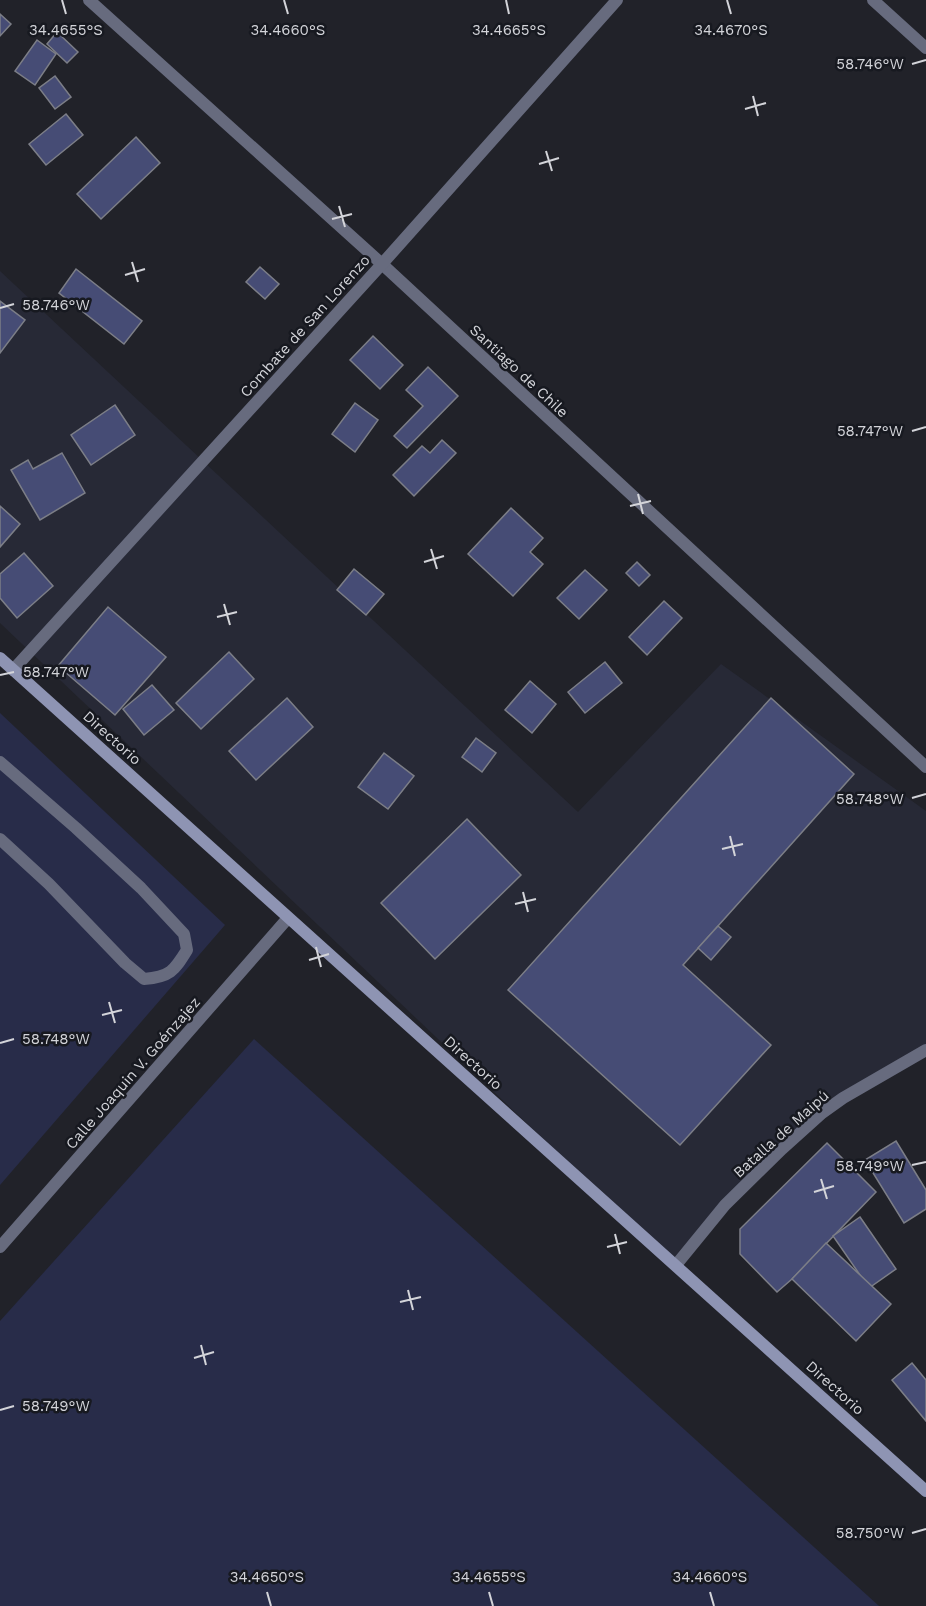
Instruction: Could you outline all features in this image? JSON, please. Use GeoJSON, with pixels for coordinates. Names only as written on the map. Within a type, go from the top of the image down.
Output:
{"type":"FeatureCollection","features":[{"type":"Feature","properties":{"kind":"main road","name":"Directorio"},"geometry":{"type":"LineString","coordinates":[[0,658],[926,1491]]}},
{"type":"Feature","properties":{"kind":"street","name":"Santiago de Chile"},"geometry":{"type":"LineString","coordinates":[[89,0],[382,264],[926,766]]}},
{"type":"Feature","properties":{"kind":"street","name":"Combate de San Lorenzo"},"geometry":{"type":"LineString","coordinates":[[14,670],[382,264],[617,0]]}},
{"type":"Feature","properties":{"kind":"street"},"geometry":{"type":"LineString","coordinates":[[873,0],[926,48]]}},
{"type":"Feature","properties":{"kind":"street"},"geometry":{"type":"LineString","coordinates":[[0,762],[141,888],[184,934],[187,950],[176,968],[159,978],[144,979],[125,963],[50,884],[0,839]]}},
{"type":"Feature","properties":{"kind":"street","name":"Calle Joaquin V. Goénzajez"},"geometry":{"type":"LineString","coordinates":[[0,1247],[288,918]]}},
{"type":"Feature","properties":{"kind":"street","name":"Batalla de Maipú"},"geometry":{"type":"LineString","coordinates":[[676,1265],[725,1205],[822,1113],[843,1098],[926,1050]]}},
{"type":"Feature","properties":{"kind":"shaded area"},"geometry":{"type":"Polygon","coordinates":[[[0,271],[578,812],[721,664],[926,811],[926,1050],[843,1098],[782,1149],[676,1265],[0,623],[0,271]]]}},
{"type":"Feature","properties":{"kind":"shaded area"},"geometry":{"type":"Polygon","coordinates":[[[0,713],[225,925],[0,1185],[0,713]]]}},
{"type":"Feature","properties":{"kind":"shaded area"},"geometry":{"type":"Polygon","coordinates":[[[254,1039],[879,1606],[0,1606],[0,1321],[254,1039]]]}},
{"type":"Feature","properties":{"kind":"building"},"geometry":{"type":"Polygon","coordinates":[[[0,14],[11,24],[0,36],[0,14]]]}},
{"type":"Feature","properties":{"kind":"building"},"geometry":{"type":"Polygon","coordinates":[[[57,32],[78,52],[67,63],[47,44],[57,32]]]}},
{"type":"Feature","properties":{"kind":"building"},"geometry":{"type":"Polygon","coordinates":[[[37,40],[56,54],[35,85],[15,71],[37,40]]]}},
{"type":"Feature","properties":{"kind":"building"},"geometry":{"type":"Polygon","coordinates":[[[55,76],[71,97],[55,109],[39,88],[55,76]]]}},
{"type":"Feature","properties":{"kind":"building"},"geometry":{"type":"Polygon","coordinates":[[[66,114],[83,135],[46,165],[29,144],[66,114]]]}},
{"type":"Feature","properties":{"kind":"building"},"geometry":{"type":"Polygon","coordinates":[[[136,137],[160,163],[101,219],[77,194],[136,137]]]}},
{"type":"Feature","properties":{"kind":"building"},"geometry":{"type":"Polygon","coordinates":[[[260,267],[279,284],[265,299],[246,282],[260,267]]]}},
{"type":"Feature","properties":{"kind":"building"},"geometry":{"type":"Polygon","coordinates":[[[76,269],[142,321],[124,344],[59,293],[76,269]]]}},
{"type":"Feature","properties":{"kind":"building"},"geometry":{"type":"Polygon","coordinates":[[[0,301],[25,320],[0,353],[0,301]]]}},
{"type":"Feature","properties":{"kind":"building"},"geometry":{"type":"Polygon","coordinates":[[[373,336],[403,365],[380,389],[350,360],[373,336]]]}},
{"type":"Feature","properties":{"kind":"building"},"geometry":{"type":"Polygon","coordinates":[[[428,367],[458,396],[407,448],[394,436],[423,406],[406,390],[428,367]]]}},
{"type":"Feature","properties":{"kind":"building"},"geometry":{"type":"Polygon","coordinates":[[[355,403],[378,420],[355,452],[332,434],[355,403]]]}},
{"type":"Feature","properties":{"kind":"building"},"geometry":{"type":"Polygon","coordinates":[[[115,405],[135,435],[91,465],[71,435],[115,405]]]}},
{"type":"Feature","properties":{"kind":"building"},"geometry":{"type":"Polygon","coordinates":[[[442,440],[456,453],[414,496],[393,475],[422,446],[430,453],[442,440]]]}},
{"type":"Feature","properties":{"kind":"building"},"geometry":{"type":"Polygon","coordinates":[[[62,453],[85,493],[40,520],[11,470],[28,460],[33,469],[62,453]]]}},
{"type":"Feature","properties":{"kind":"building"},"geometry":{"type":"Polygon","coordinates":[[[0,506],[20,524],[0,547],[0,506]]]}},
{"type":"Feature","properties":{"kind":"building"},"geometry":{"type":"Polygon","coordinates":[[[511,508],[543,538],[530,552],[543,564],[513,596],[468,554],[511,508]]]}},
{"type":"Feature","properties":{"kind":"building"},"geometry":{"type":"Polygon","coordinates":[[[24,553],[53,586],[17,618],[0,598],[0,574],[24,553]]]}},
{"type":"Feature","properties":{"kind":"building"},"geometry":{"type":"Polygon","coordinates":[[[637,562],[650,575],[639,586],[626,573],[637,562]]]}},
{"type":"Feature","properties":{"kind":"building"},"geometry":{"type":"Polygon","coordinates":[[[354,569],[384,594],[366,615],[337,590],[354,569]]]}},
{"type":"Feature","properties":{"kind":"building"},"geometry":{"type":"Polygon","coordinates":[[[585,570],[607,590],[579,619],[557,598],[585,570]]]}},
{"type":"Feature","properties":{"kind":"building"},"geometry":{"type":"Polygon","coordinates":[[[664,601],[682,618],[647,655],[629,637],[664,601]]]}},
{"type":"Feature","properties":{"kind":"building"},"geometry":{"type":"Polygon","coordinates":[[[108,607],[166,657],[115,715],[58,666],[108,607]]]}},
{"type":"Feature","properties":{"kind":"building"},"geometry":{"type":"Polygon","coordinates":[[[229,652],[254,679],[201,729],[176,703],[229,652]]]}},
{"type":"Feature","properties":{"kind":"building"},"geometry":{"type":"Polygon","coordinates":[[[605,662],[622,683],[585,713],[568,692],[605,662]]]}},
{"type":"Feature","properties":{"kind":"building"},"geometry":{"type":"Polygon","coordinates":[[[530,681],[556,704],[532,733],[505,710],[530,681]]]}},
{"type":"Feature","properties":{"kind":"building"},"geometry":{"type":"Polygon","coordinates":[[[152,685],[174,710],[144,735],[123,709],[152,685]]]}},
{"type":"Feature","properties":{"kind":"building"},"geometry":{"type":"Polygon","coordinates":[[[287,698],[313,727],[256,780],[229,751],[287,698]]]}},
{"type":"Feature","properties":{"kind":"building"},"geometry":{"type":"Polygon","coordinates":[[[771,698],[854,774],[683,965],[771,1045],[680,1145],[508,990],[771,698]]]}},
{"type":"Feature","properties":{"kind":"building"},"geometry":{"type":"Polygon","coordinates":[[[476,738],[496,753],[482,772],[462,757],[476,738]]]}},
{"type":"Feature","properties":{"kind":"building"},"geometry":{"type":"Polygon","coordinates":[[[384,753],[414,776],[388,809],[358,787],[384,753]]]}},
{"type":"Feature","properties":{"kind":"building"},"geometry":{"type":"Polygon","coordinates":[[[467,819],[521,875],[435,959],[381,903],[467,819]]]}},
{"type":"Feature","properties":{"kind":"building"},"geometry":{"type":"Polygon","coordinates":[[[718,926],[731,937],[711,960],[698,948],[718,926]]]}},
{"type":"Feature","properties":{"kind":"building"},"geometry":{"type":"Polygon","coordinates":[[[896,1141],[926,1190],[926,1209],[904,1223],[865,1160],[896,1141]]]}},
{"type":"Feature","properties":{"kind":"building"},"geometry":{"type":"Polygon","coordinates":[[[827,1143],[876,1192],[777,1292],[740,1254],[740,1229],[827,1143]]]}},
{"type":"Feature","properties":{"kind":"building"},"geometry":{"type":"Polygon","coordinates":[[[860,1217],[896,1269],[869,1288],[833,1236],[860,1217]]]}},
{"type":"Feature","properties":{"kind":"building"},"geometry":{"type":"Polygon","coordinates":[[[826,1243],[891,1304],[856,1341],[792,1279],[826,1243]]]}},
{"type":"Feature","properties":{"kind":"building"},"geometry":{"type":"Polygon","coordinates":[[[912,1363],[926,1380],[926,1421],[892,1380],[912,1363]]]}}]}
